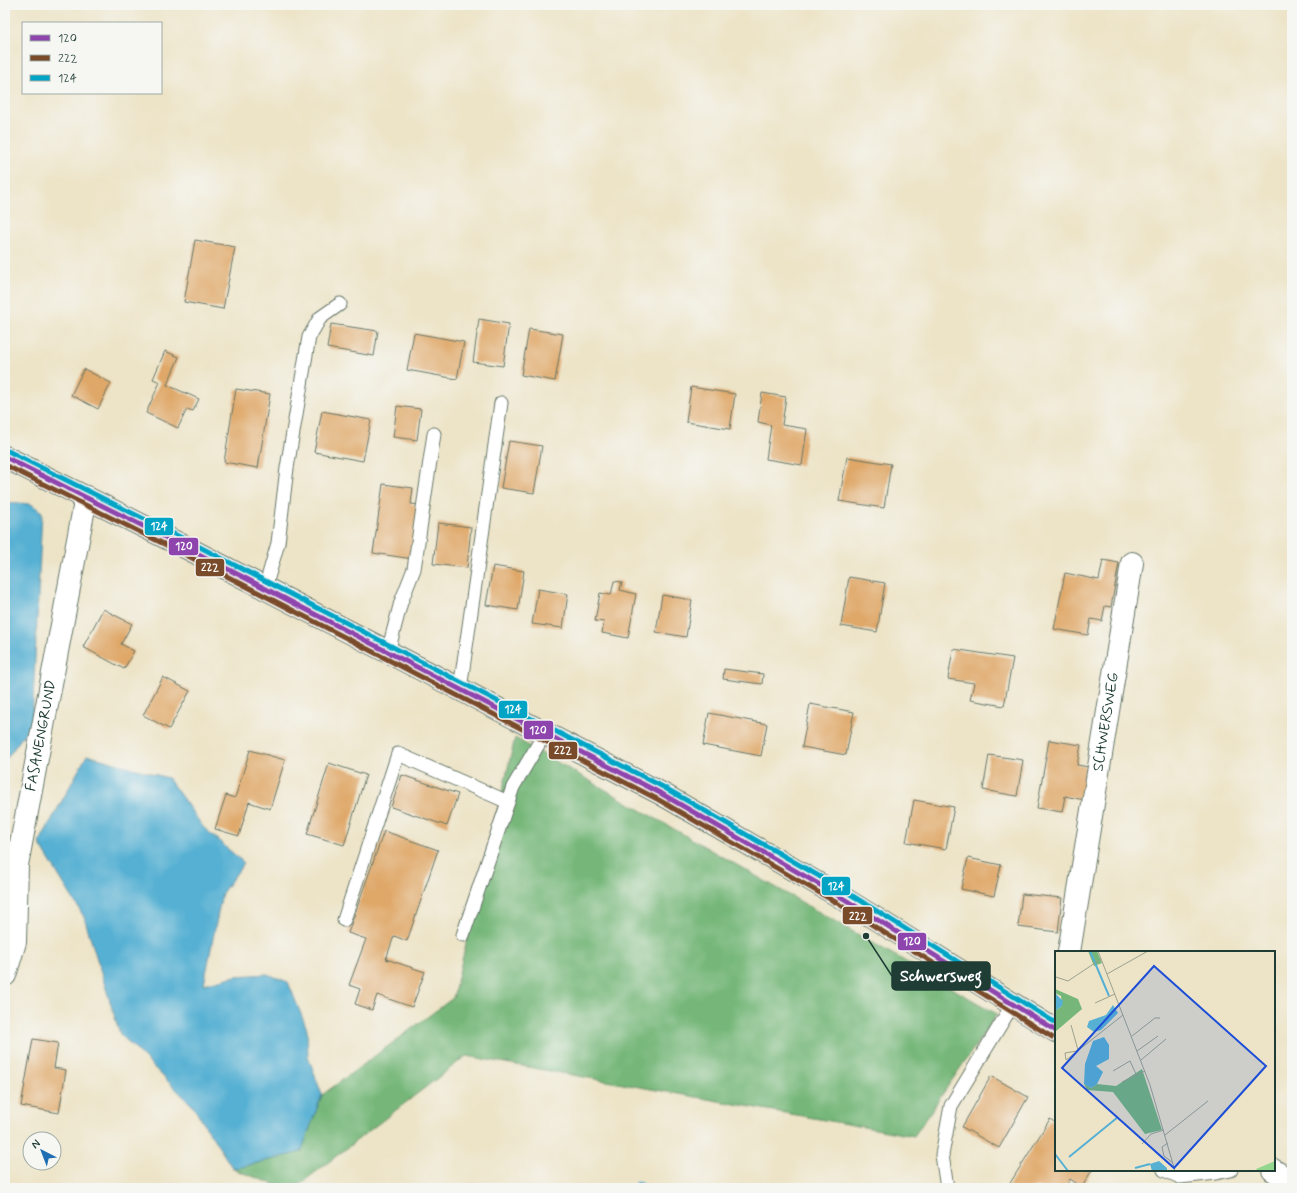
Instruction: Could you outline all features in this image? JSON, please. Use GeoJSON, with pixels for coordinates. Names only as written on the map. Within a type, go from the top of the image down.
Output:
{"type":"FeatureCollection","features":[{"type":"Feature","properties":{"kind":"street"},"geometry":{"type":"LineString","coordinates":[[5,457],[265,588],[662,794],[841,897],[1013,1004],[1055,1026]]}},
{"type":"Feature","properties":{"kind":"street","name":"FASANENGRUND"},"geometry":{"type":"LineString","coordinates":[[5,975],[15,942],[17,865],[86,497]]}},
{"type":"Feature","properties":{"kind":"street","name":"SCHWERSWEG"},"geometry":{"type":"LineString","coordinates":[[1068,951],[1132,563]]}},
{"type":"Feature","properties":{"kind":"street"},"geometry":{"type":"LineString","coordinates":[[1275,1171],[1292,1182]]}},
{"type":"Feature","properties":{"kind":"lane"},"geometry":{"type":"LineString","coordinates":[[265,588],[278,542],[287,468],[309,337],[320,318],[340,304]]}},
{"type":"Feature","properties":{"kind":"lane"},"geometry":{"type":"LineString","coordinates":[[460,689],[500,403]]}},
{"type":"Feature","properties":{"kind":"lane"},"geometry":{"type":"LineString","coordinates":[[388,652],[401,602],[414,569],[434,434]]}},
{"type":"Feature","properties":{"kind":"lane"},"geometry":{"type":"LineString","coordinates":[[463,935],[508,802],[514,788],[545,733]]}},
{"type":"Feature","properties":{"kind":"lane"},"geometry":{"type":"LineString","coordinates":[[344,920],[398,754],[508,802]]}},
{"type":"Feature","properties":{"kind":"lane"},"geometry":{"type":"LineString","coordinates":[[947,1188],[942,1155],[951,1106],[1013,1004]]}},
{"type":"Feature","properties":{"kind":"lane"},"geometry":{"type":"LineString","coordinates":[[1166,1171],[1180,1177],[1226,1171]]}},
{"type":"Feature","properties":{"kind":"green space"},"geometry":{"type":"Polygon","coordinates":[[[515,738],[997,1014],[914,1136],[466,1056],[295,1188],[284,1188],[233,1169],[301,1152],[322,1095],[453,998],[515,738]]]}},
{"type":"Feature","properties":{"kind":"water"},"geometry":{"type":"Polygon","coordinates":[[[5,502],[31,504],[42,512],[32,723],[5,761],[5,502]]]}},
{"type":"Feature","properties":{"kind":"water"},"geometry":{"type":"Polygon","coordinates":[[[87,755],[168,778],[203,827],[244,863],[222,893],[204,984],[236,976],[267,974],[288,982],[307,1029],[308,1056],[322,1095],[301,1152],[233,1169],[192,1105],[120,1034],[84,917],[39,843],[87,755]]]}},
{"type":"Feature","properties":{"kind":"building"},"geometry":{"type":"Polygon","coordinates":[[[195,240],[235,247],[223,309],[184,302],[195,240]]]}},
{"type":"Feature","properties":{"kind":"building"},"geometry":{"type":"Polygon","coordinates":[[[479,319],[509,324],[503,366],[473,362],[479,319]]]}},
{"type":"Feature","properties":{"kind":"building"},"geometry":{"type":"Polygon","coordinates":[[[331,324],[378,331],[374,356],[327,348],[331,324]]]}},
{"type":"Feature","properties":{"kind":"building"},"geometry":{"type":"Polygon","coordinates":[[[529,329],[563,334],[555,381],[521,375],[529,329]]]}},
{"type":"Feature","properties":{"kind":"building"},"geometry":{"type":"Polygon","coordinates":[[[414,333],[464,342],[457,379],[407,370],[414,333]]]}},
{"type":"Feature","properties":{"kind":"building"},"geometry":{"type":"Polygon","coordinates":[[[165,351],[179,357],[167,385],[199,399],[193,411],[187,409],[178,428],[146,413],[160,382],[153,379],[165,351]]]}},
{"type":"Feature","properties":{"kind":"building"},"geometry":{"type":"Polygon","coordinates":[[[84,369],[111,383],[98,409],[71,395],[84,369]]]}},
{"type":"Feature","properties":{"kind":"building"},"geometry":{"type":"Polygon","coordinates":[[[691,387],[735,394],[730,429],[686,422],[691,387]]]}},
{"type":"Feature","properties":{"kind":"building"},"geometry":{"type":"Polygon","coordinates":[[[236,389],[270,394],[258,468],[224,462],[236,389]]]}},
{"type":"Feature","properties":{"kind":"building"},"geometry":{"type":"Polygon","coordinates":[[[762,393],[786,397],[782,425],[807,429],[802,465],[766,459],[771,425],[758,422],[762,393]]]}},
{"type":"Feature","properties":{"kind":"building"},"geometry":{"type":"Polygon","coordinates":[[[397,406],[421,409],[417,440],[393,437],[397,406]]]}},
{"type":"Feature","properties":{"kind":"building"},"geometry":{"type":"Polygon","coordinates":[[[322,411],[371,420],[363,461],[314,452],[322,411]]]}},
{"type":"Feature","properties":{"kind":"building"},"geometry":{"type":"Polygon","coordinates":[[[509,441],[542,446],[534,493],[501,488],[509,441]]]}},
{"type":"Feature","properties":{"kind":"building"},"geometry":{"type":"Polygon","coordinates":[[[847,457],[891,464],[884,508],[839,501],[847,457]]]}},
{"type":"Feature","properties":{"kind":"building"},"geometry":{"type":"Polygon","coordinates":[[[383,484],[413,488],[411,504],[421,505],[413,559],[373,553],[383,484]]]}},
{"type":"Feature","properties":{"kind":"building"},"geometry":{"type":"Polygon","coordinates":[[[438,523],[471,527],[467,568],[433,564],[438,523]]]}},
{"type":"Feature","properties":{"kind":"building"},"geometry":{"type":"Polygon","coordinates":[[[1103,560],[1119,563],[1111,607],[1105,606],[1102,621],[1091,619],[1088,635],[1054,629],[1065,573],[1099,580],[1103,560]]]}},
{"type":"Feature","properties":{"kind":"building"},"geometry":{"type":"Polygon","coordinates":[[[493,566],[524,571],[518,610],[486,605],[493,566]]]}},
{"type":"Feature","properties":{"kind":"building"},"geometry":{"type":"Polygon","coordinates":[[[849,577],[885,583],[877,632],[841,626],[849,577]]]}},
{"type":"Feature","properties":{"kind":"building"},"geometry":{"type":"Polygon","coordinates":[[[614,581],[622,582],[620,590],[636,594],[628,638],[602,633],[604,622],[595,621],[600,593],[611,595],[614,581]]]}},
{"type":"Feature","properties":{"kind":"building"},"geometry":{"type":"Polygon","coordinates":[[[538,589],[568,594],[563,628],[532,624],[538,589]]]}},
{"type":"Feature","properties":{"kind":"building"},"geometry":{"type":"Polygon","coordinates":[[[662,595],[692,600],[686,637],[656,632],[662,595]]]}},
{"type":"Feature","properties":{"kind":"building"},"geometry":{"type":"Polygon","coordinates":[[[103,609],[132,624],[121,644],[134,651],[124,669],[83,647],[103,609]]]}},
{"type":"Feature","properties":{"kind":"building"},"geometry":{"type":"Polygon","coordinates":[[[953,649],[1013,658],[1004,706],[970,700],[974,683],[948,679],[953,649]]]}},
{"type":"Feature","properties":{"kind":"building"},"geometry":{"type":"Polygon","coordinates":[[[724,669],[763,674],[762,684],[723,679],[724,669]]]}},
{"type":"Feature","properties":{"kind":"building"},"geometry":{"type":"Polygon","coordinates":[[[163,677],[190,691],[169,729],[143,715],[163,677]]]}},
{"type":"Feature","properties":{"kind":"building"},"geometry":{"type":"Polygon","coordinates":[[[810,704],[854,712],[846,755],[802,747],[810,704]]]}},
{"type":"Feature","properties":{"kind":"building"},"geometry":{"type":"Polygon","coordinates":[[[709,713],[767,724],[761,756],[703,745],[709,713]]]}},
{"type":"Feature","properties":{"kind":"building"},"geometry":{"type":"Polygon","coordinates":[[[1049,740],[1081,745],[1077,765],[1089,767],[1084,800],[1065,796],[1062,812],[1037,808],[1049,740]]]}},
{"type":"Feature","properties":{"kind":"building"},"geometry":{"type":"Polygon","coordinates":[[[250,750],[285,760],[270,809],[249,802],[239,836],[215,829],[226,795],[235,798],[250,750]]]}},
{"type":"Feature","properties":{"kind":"building"},"geometry":{"type":"Polygon","coordinates":[[[989,755],[1023,760],[1017,796],[983,790],[989,755]]]}},
{"type":"Feature","properties":{"kind":"building"},"geometry":{"type":"Polygon","coordinates":[[[329,763],[366,775],[344,845],[307,834],[329,763]]]}},
{"type":"Feature","properties":{"kind":"building"},"geometry":{"type":"Polygon","coordinates":[[[402,775],[458,794],[447,826],[391,807],[402,775]]]}},
{"type":"Feature","properties":{"kind":"building"},"geometry":{"type":"Polygon","coordinates":[[[914,800],[954,807],[946,849],[906,842],[914,800]]]}},
{"type":"Feature","properties":{"kind":"building"},"geometry":{"type":"Polygon","coordinates":[[[384,831],[438,850],[407,941],[394,936],[386,959],[425,972],[412,1007],[377,995],[372,1010],[355,1004],[360,989],[349,985],[366,939],[348,933],[384,831]]]}},
{"type":"Feature","properties":{"kind":"building"},"geometry":{"type":"Polygon","coordinates":[[[968,858],[1001,865],[994,896],[961,889],[968,858]]]}},
{"type":"Feature","properties":{"kind":"building"},"geometry":{"type":"Polygon","coordinates":[[[1022,894],[1062,898],[1058,932],[1018,927],[1022,894]]]}},
{"type":"Feature","properties":{"kind":"building"},"geometry":{"type":"Polygon","coordinates":[[[33,1039],[58,1043],[54,1068],[66,1070],[59,1113],[21,1106],[33,1039]]]}},
{"type":"Feature","properties":{"kind":"building"},"geometry":{"type":"Polygon","coordinates":[[[991,1076],[1028,1097],[999,1148],[962,1127],[991,1076]]]}},
{"type":"Feature","properties":{"kind":"building"},"geometry":{"type":"Polygon","coordinates":[[[1050,1119],[1055,1122],[1055,1171],[1091,1171],[1082,1187],[1070,1179],[1065,1188],[1007,1188],[1050,1119]]]}},
{"type":"Feature","properties":{"kind":"transit line","name":"124"},"geometry":{"type":"LineString","coordinates":[[8,451],[194,544],[665,788],[845,891],[1055,1022]]}},
{"type":"Feature","properties":{"kind":"transit line","name":"120"},"geometry":{"type":"LineString","coordinates":[[5,457],[191,550],[662,794],[841,897],[1055,1030]]}},
{"type":"Feature","properties":{"kind":"transit line","name":"222"},"geometry":{"type":"LineString","coordinates":[[5,465],[188,556],[659,800],[837,903],[1052,1037]]}},
{"type":"Feature","properties":{"kind":"place","name":"Schwersweg"},"geometry":{"type":"Point","coordinates":[866,936]}}]}
